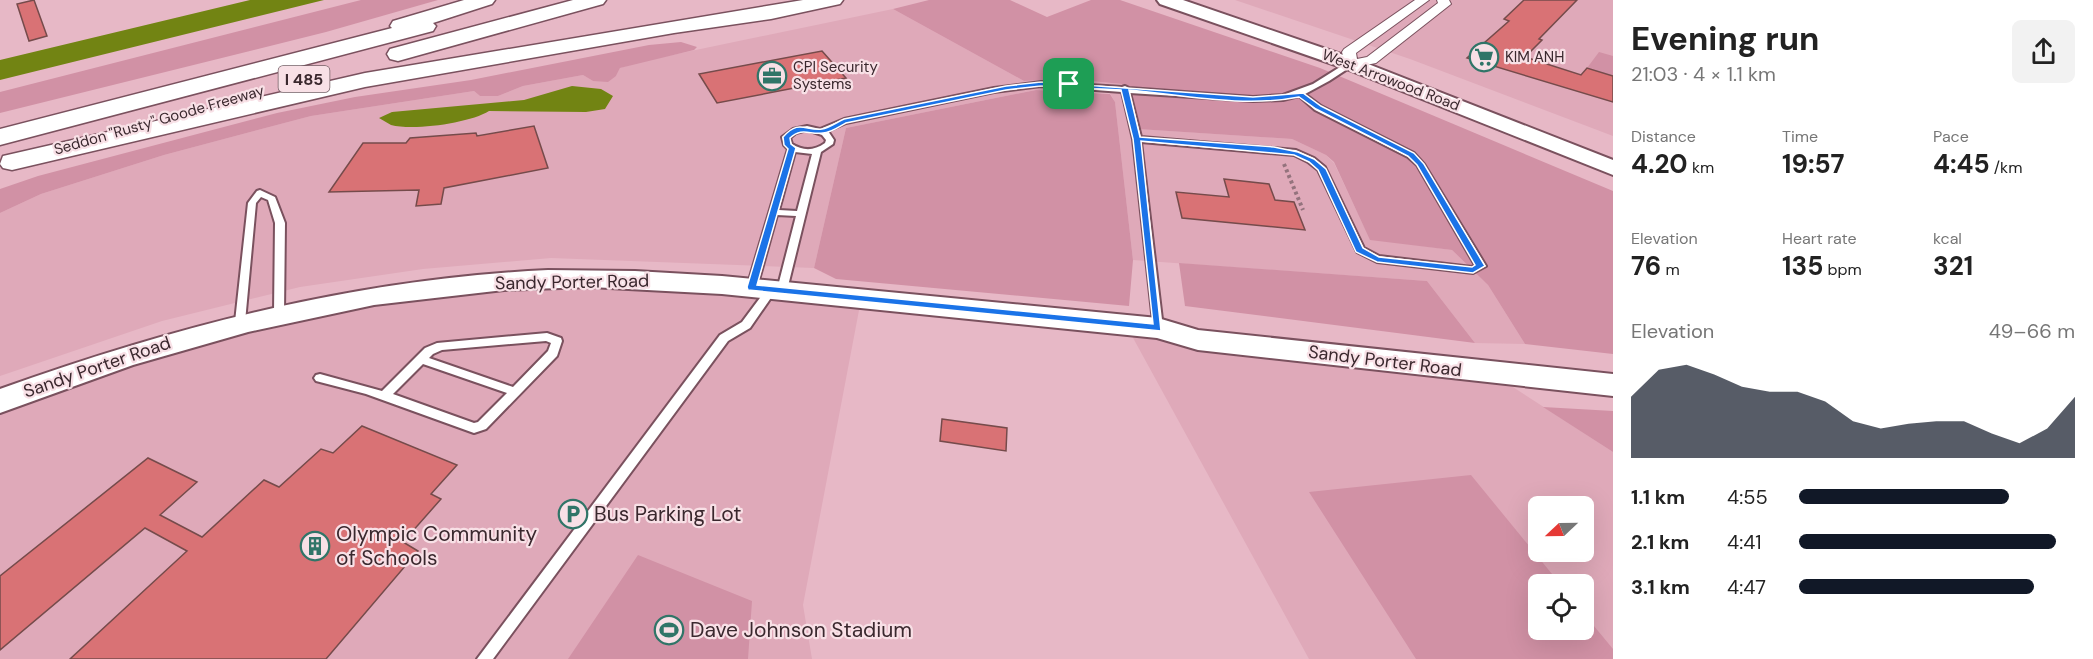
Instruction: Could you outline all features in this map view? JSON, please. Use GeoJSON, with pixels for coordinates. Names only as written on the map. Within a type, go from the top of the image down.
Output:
{"type":"FeatureCollection","features":[{"type":"Feature","properties":{"kind":"highway"},"geometry":{"type":"LineString","coordinates":[[241,72],[485,0]]}},
{"type":"Feature","properties":{"kind":"highway","name":"Seddon \"Rusty\" Goode Freeway"},"geometry":{"type":"LineString","coordinates":[[0,136],[524,0]]}},
{"type":"Feature","properties":{"kind":"highway","name":"Seddon \"Rusty\" Goode Freeway"},"geometry":{"type":"LineString","coordinates":[[6,164],[597,0]]}},
{"type":"Feature","properties":{"kind":"highway"},"geometry":{"type":"LineString","coordinates":[[6,164],[365,80],[615,36],[771,13],[833,0]]}},
{"type":"Feature","properties":{"kind":"street","name":"West Arrowood Road"},"geometry":{"type":"LineString","coordinates":[[1166,0],[1357,58],[1613,168]]}},
{"type":"Feature","properties":{"kind":"street","name":"West Arrowood Road"},"geometry":{"type":"LineString","coordinates":[[1199,0],[1613,153]]}},
{"type":"Feature","properties":{"kind":"street"},"geometry":{"type":"LineString","coordinates":[[1357,58],[1423,0]]}},
{"type":"Feature","properties":{"kind":"street"},"geometry":{"type":"LineString","coordinates":[[1357,58],[1445,4],[1443,0]]}},
{"type":"Feature","properties":{"kind":"street","name":"Sandy Porter Road"},"geometry":{"type":"LineString","coordinates":[[0,401],[119,358],[240,322],[279,314],[372,296],[506,281],[625,279],[769,289],[1158,328],[1198,339],[1613,385]]}},
{"type":"Feature","properties":{"kind":"street","name":"Sandy Porter Road"},"geometry":{"type":"LineString","coordinates":[[1158,328],[1194,324],[1613,370]]}},
{"type":"Feature","properties":{"kind":"lane"},"geometry":{"type":"LineString","coordinates":[[822,131],[830,140],[825,148],[817,151],[805,152],[792,148],[786,141],[786,137],[793,131],[807,128],[822,131],[844,122],[1018,86],[1056,84],[1253,99],[1280,98],[1300,94],[1357,58]]}},
{"type":"Feature","properties":{"kind":"lane"},"geometry":{"type":"LineString","coordinates":[[1125,88],[1137,139],[1158,328]]}},
{"type":"Feature","properties":{"kind":"lane"},"geometry":{"type":"LineString","coordinates":[[1137,139],[1296,153],[1311,160],[1322,169],[1360,250],[1366,254],[1377,259],[1473,270],[1481,266],[1420,164],[1411,154],[1318,108],[1300,94]]}},
{"type":"Feature","properties":{"kind":"lane"},"geometry":{"type":"LineString","coordinates":[[769,289],[774,212],[792,148]]}},
{"type":"Feature","properties":{"kind":"lane"},"geometry":{"type":"LineString","coordinates":[[484,659],[723,338],[746,325],[769,289],[801,214],[817,151]]}},
{"type":"Feature","properties":{"kind":"lane"},"geometry":{"type":"LineString","coordinates":[[240,322],[252,203],[260,193],[272,199],[280,223],[279,314]]}},
{"type":"Feature","properties":{"kind":"lane"},"geometry":{"type":"LineString","coordinates":[[774,212],[801,214]]}},
{"type":"Feature","properties":{"kind":"lane"},"geometry":{"type":"LineString","coordinates":[[320,378],[384,396],[474,428],[482,426],[553,353],[557,341],[547,337],[441,346],[429,351],[421,358],[384,396]]}},
{"type":"Feature","properties":{"kind":"lane"},"geometry":{"type":"LineString","coordinates":[[421,358],[515,392]]}},
{"type":"Feature","properties":{"kind":"path"},"geometry":{"type":"LineString","coordinates":[[1274,163],[1285,164],[1303,210]]}},
{"type":"Feature","properties":{"kind":"shaded area"},"geometry":{"type":"Polygon","coordinates":[[[250,0],[324,0],[0,80],[0,60],[250,0]]]}},
{"type":"Feature","properties":{"kind":"shaded area"},"geometry":{"type":"Polygon","coordinates":[[[361,0],[438,0],[326,32],[0,113],[0,92],[361,0]]]}},
{"type":"Feature","properties":{"kind":"shaded area"},"geometry":{"type":"Polygon","coordinates":[[[929,0],[1010,0],[1047,17],[1091,0],[1120,0],[1320,68],[1613,191],[1613,354],[1525,344],[1488,285],[1452,250],[1370,240],[1334,162],[1326,155],[1292,139],[1138,129],[1122,84],[1069,79],[1024,81],[893,9],[929,0]]]}},
{"type":"Feature","properties":{"kind":"shaded area"},"geometry":{"type":"Polygon","coordinates":[[[1235,0],[1613,0],[1613,136],[1410,59],[1235,0]]]}},
{"type":"Feature","properties":{"kind":"shaded area"},"geometry":{"type":"Polygon","coordinates":[[[893,9],[1024,81],[1069,79],[1122,84],[1139,129],[1292,139],[1326,155],[1334,163],[1370,239],[1452,250],[1488,285],[1525,344],[1475,343],[1427,281],[1133,260],[1115,102],[1110,93],[1036,90],[846,128],[814,268],[551,258],[423,269],[300,287],[162,321],[0,376],[0,213],[41,194],[164,155],[311,116],[474,91],[480,96],[498,96],[523,86],[583,75],[593,81],[616,76],[620,68],[643,61],[893,9]]]}},
{"type":"Feature","properties":{"kind":"shaded area"},"geometry":{"type":"Polygon","coordinates":[[[681,42],[697,47],[694,50],[620,68],[616,76],[608,82],[593,81],[583,75],[523,86],[498,96],[480,96],[474,91],[311,116],[164,155],[41,194],[0,213],[0,189],[38,176],[277,113],[355,97],[471,80],[649,45],[681,42]]]}},
{"type":"Feature","properties":{"kind":"shaded area"},"geometry":{"type":"Polygon","coordinates":[[[1599,52],[1613,56],[1613,76],[1587,68],[1599,52]]]}},
{"type":"Feature","properties":{"kind":"shaded area"},"geometry":{"type":"Polygon","coordinates":[[[572,86],[601,89],[613,96],[605,109],[586,112],[489,111],[456,122],[413,127],[391,125],[379,118],[392,112],[524,100],[572,86]]]}},
{"type":"Feature","properties":{"kind":"shaded area"},"geometry":{"type":"Polygon","coordinates":[[[1036,90],[1110,94],[1115,102],[1133,260],[1129,306],[836,279],[814,268],[846,128],[1036,90]]]}},
{"type":"Feature","properties":{"kind":"shaded area"},"geometry":{"type":"Polygon","coordinates":[[[1179,263],[1427,281],[1475,343],[1185,306],[1179,263]]]}},
{"type":"Feature","properties":{"kind":"shaded area"},"geometry":{"type":"Polygon","coordinates":[[[624,284],[860,305],[803,605],[812,659],[0,659],[0,407],[161,349],[361,302],[504,287],[624,284]]]}},
{"type":"Feature","properties":{"kind":"shaded area"},"geometry":{"type":"Polygon","coordinates":[[[1132,336],[1499,378],[1613,452],[1613,659],[1309,659],[1132,336]]]}},
{"type":"Feature","properties":{"kind":"shaded area"},"geometry":{"type":"Polygon","coordinates":[[[1543,407],[1613,411],[1613,452],[1543,407]]]}},
{"type":"Feature","properties":{"kind":"shaded area"},"geometry":{"type":"Polygon","coordinates":[[[1471,475],[1528,545],[1528,562],[1542,562],[1552,574],[1528,574],[1528,640],[1594,640],[1594,626],[1613,649],[1613,659],[1416,659],[1309,492],[1471,475]]]}},
{"type":"Feature","properties":{"kind":"shaded area","name":"Dave Johnson Stadium"},"geometry":{"type":"Polygon","coordinates":[[[638,555],[752,601],[748,659],[568,659],[638,555]]]}},
{"type":"Feature","properties":{"kind":"building"},"geometry":{"type":"Polygon","coordinates":[[[34,0],[47,36],[29,41],[17,4],[34,0]]]}},
{"type":"Feature","properties":{"kind":"building"},"geometry":{"type":"Polygon","coordinates":[[[1524,0],[1577,0],[1525,57],[1581,75],[1587,68],[1613,76],[1613,102],[1467,58],[1509,21],[1504,19],[1524,0]]]}},
{"type":"Feature","properties":{"kind":"building","name":"CPI Security Systems"},"geometry":{"type":"Polygon","coordinates":[[[822,51],[846,78],[717,103],[699,74],[822,51]]]}},
{"type":"Feature","properties":{"kind":"building"},"geometry":{"type":"Polygon","coordinates":[[[534,126],[548,168],[444,188],[441,204],[416,206],[419,190],[329,192],[363,143],[406,143],[410,138],[476,133],[477,136],[534,126]]]}},
{"type":"Feature","properties":{"kind":"building"},"geometry":{"type":"Polygon","coordinates":[[[1224,179],[1269,184],[1275,200],[1294,202],[1305,230],[1182,218],[1176,192],[1229,197],[1224,179]]]}},
{"type":"Feature","properties":{"kind":"building"},"geometry":{"type":"Polygon","coordinates":[[[942,419],[1007,428],[1006,451],[940,441],[942,419]]]}},
{"type":"Feature","properties":{"kind":"building","name":"Olympic Community of Schools"},"geometry":{"type":"Polygon","coordinates":[[[362,426],[457,465],[431,494],[441,499],[403,542],[418,551],[326,659],[70,659],[187,551],[145,528],[0,650],[0,576],[148,458],[197,482],[160,515],[202,537],[264,480],[279,487],[321,449],[333,453],[362,426]]]}},
{"type":"Feature","properties":{"kind":"place","name":"KIM ANH"},"geometry":{"type":"Point","coordinates":[1484,57]}},
{"type":"Feature","properties":{"kind":"place","name":"CPI Security Systems"},"geometry":{"type":"Point","coordinates":[772,76]}},
{"type":"Feature","properties":{"kind":"place","name":"Bus Parking Lot"},"geometry":{"type":"Point","coordinates":[573,514]}},
{"type":"Feature","properties":{"kind":"place","name":"Olympic Community of Schools"},"geometry":{"type":"Point","coordinates":[315,546]}},
{"type":"Feature","properties":{"kind":"place","name":"Dave Johnson Stadium"},"geometry":{"type":"Point","coordinates":[669,630]}},
{"type":"Feature","properties":{"kind":"route"},"geometry":{"type":"LineString","coordinates":[[1069,84],[1006,88],[835,124],[822,131],[807,128],[793,131],[786,137],[788,145],[792,148],[752,287],[1158,328],[1137,139],[1125,88],[1253,99],[1291,97],[1300,94],[1318,108],[1411,154],[1420,164],[1481,266],[1473,270],[1377,259],[1360,250],[1322,169],[1311,160],[1296,153],[1274,150],[1137,139],[1129,105],[1125,88],[1069,84]]}}]}
